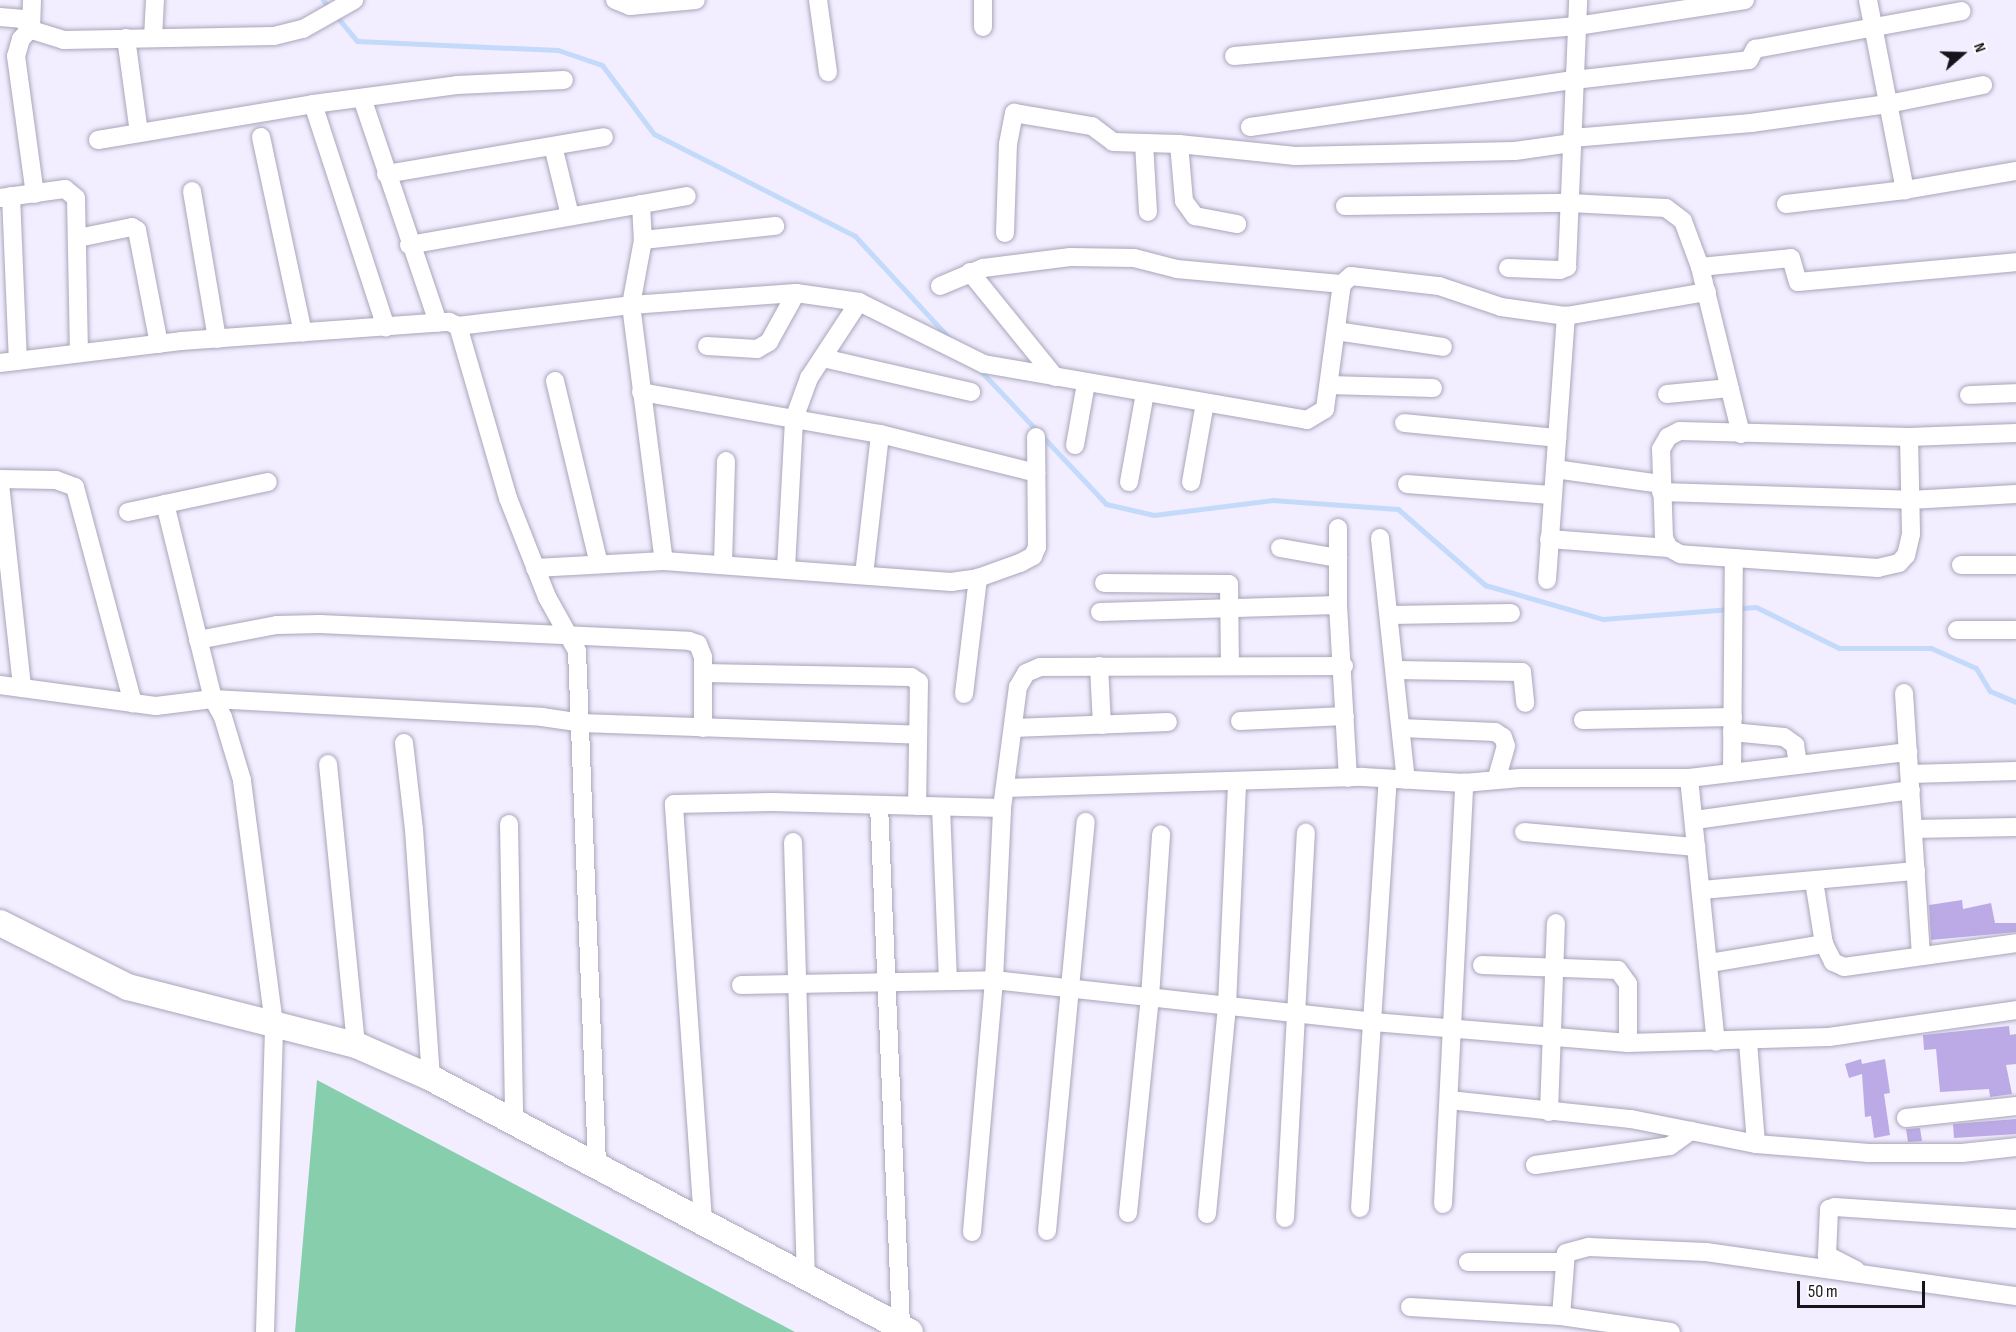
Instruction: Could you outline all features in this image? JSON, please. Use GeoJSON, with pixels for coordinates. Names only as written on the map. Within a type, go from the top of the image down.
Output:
{"type":"FeatureCollection","features":[{"type":"Feature","properties":{"kind":"street"},"geometry":{"type":"LineString","coordinates":[[32,0],[31,28],[21,39],[16,56],[35,194]]}},
{"type":"Feature","properties":{"kind":"street"},"geometry":{"type":"LineString","coordinates":[[153,38],[155,0]]}},
{"type":"Feature","properties":{"kind":"street"},"geometry":{"type":"LineString","coordinates":[[0,17],[21,19],[31,28],[64,40],[291,33],[354,0]]}},
{"type":"Feature","properties":{"kind":"street"},"geometry":{"type":"LineString","coordinates":[[615,0],[630,6],[696,0]]}},
{"type":"Feature","properties":{"kind":"street"},"geometry":{"type":"LineString","coordinates":[[818,0],[828,72]]}},
{"type":"Feature","properties":{"kind":"street"},"geometry":{"type":"LineString","coordinates":[[983,0],[983,27]]}},
{"type":"Feature","properties":{"kind":"street"},"geometry":{"type":"LineString","coordinates":[[1508,268],[1560,270],[1568,267],[1578,0]]}},
{"type":"Feature","properties":{"kind":"street"},"geometry":{"type":"LineString","coordinates":[[1234,56],[1577,26],[1745,0]]}},
{"type":"Feature","properties":{"kind":"street"},"geometry":{"type":"LineString","coordinates":[[1868,0],[1905,190]]}},
{"type":"Feature","properties":{"kind":"street"},"geometry":{"type":"LineString","coordinates":[[1250,127],[1575,80],[1749,60],[1755,49],[1874,31],[1962,11]]}},
{"type":"Feature","properties":{"kind":"street"},"geometry":{"type":"LineString","coordinates":[[126,38],[139,133]]}},
{"type":"Feature","properties":{"kind":"street"},"geometry":{"type":"LineString","coordinates":[[98,140],[313,104],[457,85],[564,80]]}},
{"type":"Feature","properties":{"kind":"street"},"geometry":{"type":"LineString","coordinates":[[1005,233],[1008,144],[1014,113],[1092,126],[1113,142],[1179,144],[1295,156],[1515,151],[1572,140],[1751,123],[1888,104],[1983,86]]}},
{"type":"Feature","properties":{"kind":"street"},"geometry":{"type":"LineString","coordinates":[[362,98],[409,245],[438,323]]}},
{"type":"Feature","properties":{"kind":"street"},"geometry":{"type":"LineString","coordinates":[[313,104],[386,327]]}},
{"type":"Feature","properties":{"kind":"street"},"geometry":{"type":"LineString","coordinates":[[261,137],[303,333]]}},
{"type":"Feature","properties":{"kind":"street"},"geometry":{"type":"LineString","coordinates":[[386,174],[604,137]]}},
{"type":"Feature","properties":{"kind":"street"},"geometry":{"type":"LineString","coordinates":[[1144,143],[1148,212]]}},
{"type":"Feature","properties":{"kind":"street"},"geometry":{"type":"LineString","coordinates":[[1179,144],[1184,201],[1195,216],[1237,224]]}},
{"type":"Feature","properties":{"kind":"street"},"geometry":{"type":"LineString","coordinates":[[553,146],[570,216]]}},
{"type":"Feature","properties":{"kind":"street"},"geometry":{"type":"LineString","coordinates":[[1786,204],[1905,190],[2016,171]]}},
{"type":"Feature","properties":{"kind":"street"},"geometry":{"type":"LineString","coordinates":[[79,353],[77,206],[70,190],[5,197],[9,362],[159,344],[438,323],[458,326],[631,305],[796,293],[859,302],[984,364],[1307,420],[1325,409],[1342,284],[1351,276],[1439,286],[1501,307],[1566,316],[1707,292]]}},
{"type":"Feature","properties":{"kind":"street"},"geometry":{"type":"LineString","coordinates":[[192,191],[217,339]]}},
{"type":"Feature","properties":{"kind":"street"},"geometry":{"type":"LineString","coordinates":[[409,245],[687,196]]}},
{"type":"Feature","properties":{"kind":"street"},"geometry":{"type":"LineString","coordinates":[[1345,206],[1570,203],[1666,207],[1683,221],[1700,267],[1741,434]]}},
{"type":"Feature","properties":{"kind":"street"},"geometry":{"type":"LineString","coordinates":[[641,204],[644,240],[631,305],[664,561]]}},
{"type":"Feature","properties":{"kind":"street"},"geometry":{"type":"LineString","coordinates":[[644,240],[775,225]]}},
{"type":"Feature","properties":{"kind":"street"},"geometry":{"type":"LineString","coordinates":[[78,238],[132,227],[138,230],[159,344]]}},
{"type":"Feature","properties":{"kind":"street"},"geometry":{"type":"LineString","coordinates":[[940,286],[970,272],[1070,257],[1134,258],[1176,269],[1342,284]]}},
{"type":"Feature","properties":{"kind":"street"},"geometry":{"type":"LineString","coordinates":[[1700,267],[1791,258],[1798,282],[2016,262]]}},
{"type":"Feature","properties":{"kind":"street"},"geometry":{"type":"LineString","coordinates":[[970,272],[1054,377]]}},
{"type":"Feature","properties":{"kind":"street"},"geometry":{"type":"LineString","coordinates":[[707,346],[757,349],[769,342],[796,293]]}},
{"type":"Feature","properties":{"kind":"street"},"geometry":{"type":"LineString","coordinates":[[786,568],[794,419],[809,378],[859,302]]}},
{"type":"Feature","properties":{"kind":"street"},"geometry":{"type":"LineString","coordinates":[[1547,580],[1551,495],[1555,470],[1566,316]]}},
{"type":"Feature","properties":{"kind":"street"},"geometry":{"type":"LineString","coordinates":[[458,326],[508,498],[535,568],[572,637],[577,651],[582,723],[597,1165]]}},
{"type":"Feature","properties":{"kind":"street"},"geometry":{"type":"LineString","coordinates":[[1336,331],[1443,347]]}},
{"type":"Feature","properties":{"kind":"street"},"geometry":{"type":"LineString","coordinates":[[823,358],[971,392]]}},
{"type":"Feature","properties":{"kind":"street"},"geometry":{"type":"LineString","coordinates":[[555,381],[599,564]]}},
{"type":"Feature","properties":{"kind":"street"},"geometry":{"type":"LineString","coordinates":[[1075,445],[1086,383]]}},
{"type":"Feature","properties":{"kind":"street"},"geometry":{"type":"LineString","coordinates":[[1329,385],[1433,388]]}},
{"type":"Feature","properties":{"kind":"street"},"geometry":{"type":"LineString","coordinates":[[1667,394],[1730,388]]}},
{"type":"Feature","properties":{"kind":"street"},"geometry":{"type":"LineString","coordinates":[[641,392],[880,434],[1036,473]]}},
{"type":"Feature","properties":{"kind":"street"},"geometry":{"type":"LineString","coordinates":[[1129,482],[1145,393]]}},
{"type":"Feature","properties":{"kind":"street"},"geometry":{"type":"LineString","coordinates":[[1969,395],[2016,393]]}},
{"type":"Feature","properties":{"kind":"street"},"geometry":{"type":"LineString","coordinates":[[1191,482],[1204,403]]}},
{"type":"Feature","properties":{"kind":"street"},"geometry":{"type":"LineString","coordinates":[[1404,423],[1557,438]]}},
{"type":"Feature","properties":{"kind":"street"},"geometry":{"type":"LineString","coordinates":[[1669,548],[1664,538],[1661,448],[1668,437],[1680,431],[1909,437],[2016,433]]}},
{"type":"Feature","properties":{"kind":"street"},"geometry":{"type":"LineString","coordinates":[[864,575],[880,434]]}},
{"type":"Feature","properties":{"kind":"street"},"geometry":{"type":"LineString","coordinates":[[535,568],[664,561],[723,563],[951,582],[978,578],[1033,556],[1037,547],[1036,437]]}},
{"type":"Feature","properties":{"kind":"street"},"geometry":{"type":"LineString","coordinates":[[1549,539],[1669,548],[1680,554],[1734,559],[1878,568],[1899,563],[1906,555],[1911,534],[1909,437]]}},
{"type":"Feature","properties":{"kind":"street"},"geometry":{"type":"LineString","coordinates":[[723,563],[726,461]]}},
{"type":"Feature","properties":{"kind":"street"},"geometry":{"type":"LineString","coordinates":[[1555,470],[1661,488],[1910,500],[2016,494]]}},
{"type":"Feature","properties":{"kind":"street"},"geometry":{"type":"LineString","coordinates":[[0,480],[57,480],[75,487],[132,703]]}},
{"type":"Feature","properties":{"kind":"street"},"geometry":{"type":"LineString","coordinates":[[128,512],[268,482]]}},
{"type":"Feature","properties":{"kind":"street"},"geometry":{"type":"LineString","coordinates":[[0,484],[22,688]]}},
{"type":"Feature","properties":{"kind":"street"},"geometry":{"type":"LineString","coordinates":[[1407,484],[1551,495]]}},
{"type":"Feature","properties":{"kind":"street"},"geometry":{"type":"LineString","coordinates":[[165,504],[213,699],[223,717],[242,780],[274,1024],[265,1332]]}},
{"type":"Feature","properties":{"kind":"street"},"geometry":{"type":"LineString","coordinates":[[1338,528],[1338,605],[1344,666],[1348,778]]}},
{"type":"Feature","properties":{"kind":"street"},"geometry":{"type":"LineString","coordinates":[[1360,1208],[1373,1022],[1401,728],[1380,538]]}},
{"type":"Feature","properties":{"kind":"street"},"geometry":{"type":"LineString","coordinates":[[1280,548],[1338,558]]}},
{"type":"Feature","properties":{"kind":"street"},"geometry":{"type":"LineString","coordinates":[[1732,772],[1734,559]]}},
{"type":"Feature","properties":{"kind":"street"},"geometry":{"type":"LineString","coordinates":[[1961,565],[2016,565]]}},
{"type":"Feature","properties":{"kind":"street"},"geometry":{"type":"LineString","coordinates":[[964,694],[978,578]]}},
{"type":"Feature","properties":{"kind":"street"},"geometry":{"type":"LineString","coordinates":[[1104,583],[1229,584],[1230,665]]}},
{"type":"Feature","properties":{"kind":"street"},"geometry":{"type":"LineString","coordinates":[[1100,612],[1338,605]]}},
{"type":"Feature","properties":{"kind":"street"},"geometry":{"type":"LineString","coordinates":[[1389,615],[1511,612]]}},
{"type":"Feature","properties":{"kind":"street"},"geometry":{"type":"LineString","coordinates":[[198,640],[278,625],[320,624],[689,641],[698,644],[703,673],[703,728]]}},
{"type":"Feature","properties":{"kind":"street"},"geometry":{"type":"LineString","coordinates":[[1958,630],[2016,630]]}},
{"type":"Feature","properties":{"kind":"street"},"geometry":{"type":"LineString","coordinates":[[1098,666],[1102,725]]}},
{"type":"Feature","properties":{"kind":"street"},"geometry":{"type":"LineString","coordinates":[[972,1232],[994,980],[1002,808],[1018,687],[1026,673],[1040,667],[1344,666]]}},
{"type":"Feature","properties":{"kind":"street"},"geometry":{"type":"LineString","coordinates":[[1395,670],[1522,672],[1525,703]]}},
{"type":"Feature","properties":{"kind":"street"},"geometry":{"type":"LineString","coordinates":[[703,673],[911,677],[919,682],[917,806]]}},
{"type":"Feature","properties":{"kind":"street"},"geometry":{"type":"LineString","coordinates":[[0,685],[156,706],[213,699],[542,717],[582,723],[918,735]]}},
{"type":"Feature","properties":{"kind":"street"},"geometry":{"type":"LineString","coordinates":[[1904,693],[1921,955]]}},
{"type":"Feature","properties":{"kind":"street"},"geometry":{"type":"LineString","coordinates":[[1240,721],[1345,716]]}},
{"type":"Feature","properties":{"kind":"street"},"geometry":{"type":"LineString","coordinates":[[1582,720],[1732,725],[1784,737],[1795,745],[1798,765]]}},
{"type":"Feature","properties":{"kind":"street"},"geometry":{"type":"LineString","coordinates":[[1013,728],[1168,723]]}},
{"type":"Feature","properties":{"kind":"street"},"geometry":{"type":"LineString","coordinates":[[1401,728],[1495,732],[1503,737],[1506,746],[1496,780]]}},
{"type":"Feature","properties":{"kind":"street"},"geometry":{"type":"LineString","coordinates":[[404,743],[414,829],[431,1078]]}},
{"type":"Feature","properties":{"kind":"street"},"geometry":{"type":"LineString","coordinates":[[1005,788],[1348,778],[1464,783],[1496,780],[1689,778],[1908,752]]}},
{"type":"Feature","properties":{"kind":"street"},"geometry":{"type":"LineString","coordinates":[[328,764],[356,1045]]}},
{"type":"Feature","properties":{"kind":"street"},"geometry":{"type":"LineString","coordinates":[[1695,820],[1910,782],[2016,771]]}},
{"type":"Feature","properties":{"kind":"street"},"geometry":{"type":"LineString","coordinates":[[1689,778],[1710,963],[1716,1042]]}},
{"type":"Feature","properties":{"kind":"street"},"geometry":{"type":"LineString","coordinates":[[1207,1214],[1227,1005],[1237,781]]}},
{"type":"Feature","properties":{"kind":"street"},"geometry":{"type":"LineString","coordinates":[[1443,1204],[1464,783]]}},
{"type":"Feature","properties":{"kind":"street"},"geometry":{"type":"LineString","coordinates":[[703,1221],[674,804],[1002,808]]}},
{"type":"Feature","properties":{"kind":"street"},"geometry":{"type":"LineString","coordinates":[[879,805],[906,1329]]}},
{"type":"Feature","properties":{"kind":"street"},"geometry":{"type":"LineString","coordinates":[[941,807],[948,981]]}},
{"type":"Feature","properties":{"kind":"street"},"geometry":{"type":"LineString","coordinates":[[1047,1231],[1086,822]]}},
{"type":"Feature","properties":{"kind":"street"},"geometry":{"type":"LineString","coordinates":[[509,824],[514,1122]]}},
{"type":"Feature","properties":{"kind":"street"},"geometry":{"type":"LineString","coordinates":[[1913,829],[2016,827]]}},
{"type":"Feature","properties":{"kind":"street"},"geometry":{"type":"LineString","coordinates":[[1524,832],[1696,847]]}},
{"type":"Feature","properties":{"kind":"street"},"geometry":{"type":"LineString","coordinates":[[1285,1218],[1298,1013],[1306,833]]}},
{"type":"Feature","properties":{"kind":"street"},"geometry":{"type":"LineString","coordinates":[[1128,1213],[1150,997],[1161,834]]}},
{"type":"Feature","properties":{"kind":"street"},"geometry":{"type":"LineString","coordinates":[[793,842],[806,1275]]}},
{"type":"Feature","properties":{"kind":"street"},"geometry":{"type":"LineString","coordinates":[[1702,890],[1916,871]]}},
{"type":"Feature","properties":{"kind":"street"},"geometry":{"type":"LineString","coordinates":[[1814,881],[1824,944],[1833,962],[1844,967],[2016,943]]}},
{"type":"Feature","properties":{"kind":"street"},"geometry":{"type":"LineString","coordinates":[[0,923],[128,987],[356,1045],[431,1078],[906,1329]]}},
{"type":"Feature","properties":{"kind":"street"},"geometry":{"type":"LineString","coordinates":[[1549,1113],[1556,923]]}},
{"type":"Feature","properties":{"kind":"street"},"geometry":{"type":"LineString","coordinates":[[1710,963],[1824,944]]}},
{"type":"Feature","properties":{"kind":"street"},"geometry":{"type":"LineString","coordinates":[[1482,965],[1618,970],[1626,977],[1628,1043]]}},
{"type":"Feature","properties":{"kind":"street"},"geometry":{"type":"LineString","coordinates":[[741,985],[797,982],[890,984],[994,980],[1373,1022],[1628,1043],[1748,1042],[1829,1037],[2016,1010]]}},
{"type":"Feature","properties":{"kind":"street"},"geometry":{"type":"LineString","coordinates":[[1748,1042],[1756,1143]]}},
{"type":"Feature","properties":{"kind":"street"},"geometry":{"type":"LineString","coordinates":[[1449,1100],[1549,1113],[1631,1119],[1756,1143],[1869,1153],[1962,1153],[2016,1148]]}},
{"type":"Feature","properties":{"kind":"street"},"geometry":{"type":"LineString","coordinates":[[1906,1118],[2016,1106]]}},
{"type":"Feature","properties":{"kind":"street"},"geometry":{"type":"LineString","coordinates":[[1535,1166],[1670,1146],[1691,1131]]}},
{"type":"Feature","properties":{"kind":"street"},"geometry":{"type":"LineString","coordinates":[[1858,1274],[1848,1264],[1827,1255],[1829,1209],[1835,1207],[2016,1219]]}},
{"type":"Feature","properties":{"kind":"street"},"geometry":{"type":"LineString","coordinates":[[1561,1316],[1563,1262],[1566,1253],[1574,1250],[1611,1248],[1706,1252],[2016,1296]]}},
{"type":"Feature","properties":{"kind":"street"},"geometry":{"type":"LineString","coordinates":[[1468,1262],[1563,1262]]}},
{"type":"Feature","properties":{"kind":"street"},"geometry":{"type":"LineString","coordinates":[[1410,1307],[1561,1316],[1671,1332]]}},
{"type":"Feature","properties":{"kind":"green space"},"geometry":{"type":"Polygon","coordinates":[[[317,1080],[795,1332],[295,1332],[317,1080]]]}},
{"type":"Feature","properties":{"kind":"building"},"geometry":{"type":"Polygon","coordinates":[[[1962,900],[1963,909],[1991,903],[1995,923],[2016,923],[2016,932],[1931,940],[1929,905],[1962,900]]]}},
{"type":"Feature","properties":{"kind":"building"},"geometry":{"type":"Polygon","coordinates":[[[2009,1026],[2010,1035],[2016,1034],[2016,1064],[2006,1065],[2012,1094],[1990,1097],[1989,1089],[1940,1092],[1936,1049],[1924,1050],[1923,1035],[2009,1026]]]}},
{"type":"Feature","properties":{"kind":"building"},"geometry":{"type":"Polygon","coordinates":[[[1861,1059],[1862,1064],[1885,1059],[1890,1093],[1884,1094],[1890,1135],[1874,1138],[1871,1116],[1865,1117],[1862,1074],[1849,1078],[1845,1064],[1861,1059]]]}},
{"type":"Feature","properties":{"kind":"building"},"geometry":{"type":"Polygon","coordinates":[[[2016,1119],[2016,1134],[1954,1138],[1953,1124],[2016,1119]]]}},
{"type":"Feature","properties":{"kind":"building"},"geometry":{"type":"Polygon","coordinates":[[[1920,1128],[1922,1141],[1908,1142],[1906,1129],[1920,1128]]]}},
{"type":"Feature","properties":{"kind":"waterway"},"geometry":{"type":"LineString","coordinates":[[323,0],[357,41],[558,50],[602,65],[654,134],[855,236],[950,339]]}},
{"type":"Feature","properties":{"kind":"waterway"},"geometry":{"type":"LineString","coordinates":[[977,367],[1106,504],[1154,515],[1272,500],[1398,509],[1485,585],[1603,619],[1756,607],[1839,648],[1931,648],[1976,668],[1990,691],[2016,702]]}}]}
